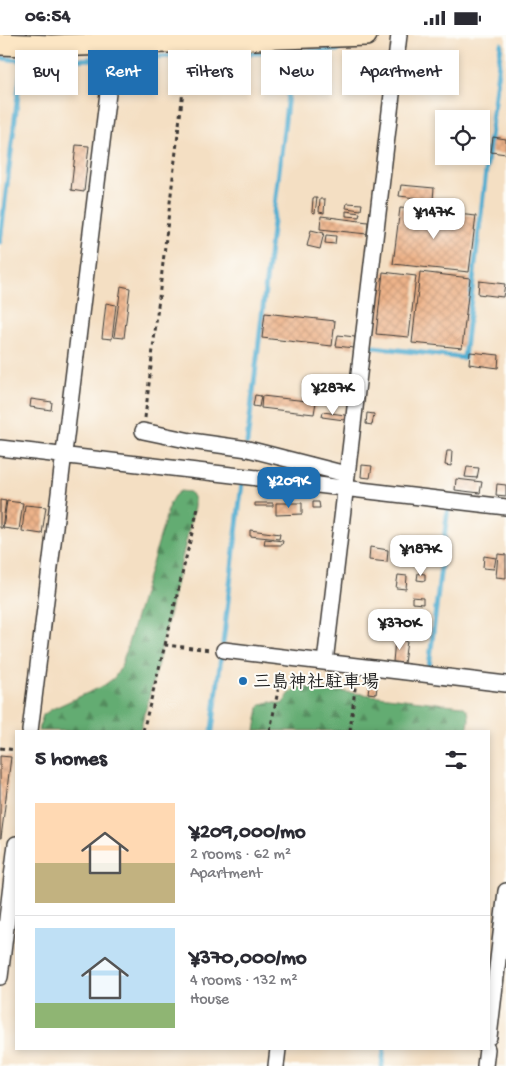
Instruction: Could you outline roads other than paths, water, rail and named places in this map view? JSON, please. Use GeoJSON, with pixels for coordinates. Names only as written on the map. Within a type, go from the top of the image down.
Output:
{"type":"FeatureCollection","features":[{"type":"Feature","properties":{"kind":"street"},"geometry":{"type":"LineString","coordinates":[[0,44],[29,46],[83,40],[114,44],[366,35]]}},
{"type":"Feature","properties":{"kind":"street"},"geometry":{"type":"LineString","coordinates":[[325,662],[399,35]]}},
{"type":"Feature","properties":{"kind":"street"},"geometry":{"type":"LineString","coordinates":[[30,730],[114,44]]}},
{"type":"Feature","properties":{"kind":"street"},"geometry":{"type":"LineString","coordinates":[[143,431],[190,441],[248,449],[338,472],[346,481]]}},
{"type":"Feature","properties":{"kind":"street"},"geometry":{"type":"LineString","coordinates":[[0,448],[64,456],[346,481],[506,507]]}},
{"type":"Feature","properties":{"kind":"street"},"geometry":{"type":"LineString","coordinates":[[224,650],[506,683]]}},
{"type":"Feature","properties":{"kind":"street"},"geometry":{"type":"LineString","coordinates":[[0,977],[10,851]]}},
{"type":"Feature","properties":{"kind":"street"},"geometry":{"type":"LineString","coordinates":[[490,1030],[506,891]]}},
{"type":"Feature","properties":{"kind":"street"},"geometry":{"type":"LineString","coordinates":[[276,1066],[278,1050]]}},
{"type":"Feature","properties":{"kind":"street"},"geometry":{"type":"LineString","coordinates":[[485,1066],[487,1050]]}},
{"type":"Feature","properties":{"kind":"waterway"},"geometry":{"type":"LineString","coordinates":[[366,346],[464,358],[501,44]]}},
{"type":"Feature","properties":{"kind":"waterway"},"geometry":{"type":"LineString","coordinates":[[158,57],[339,50]]}},
{"type":"Feature","properties":{"kind":"waterway"},"geometry":{"type":"LineString","coordinates":[[0,58],[29,61],[88,59]]}},
{"type":"Feature","properties":{"kind":"waterway"},"geometry":{"type":"LineString","coordinates":[[0,242],[18,95]]}},
{"type":"Feature","properties":{"kind":"waterway"},"geometry":{"type":"LineString","coordinates":[[247,443],[288,95]]}},
{"type":"Feature","properties":{"kind":"waterway"},"geometry":{"type":"LineString","coordinates":[[223,643],[242,483]]}},
{"type":"Feature","properties":{"kind":"waterway"},"geometry":{"type":"LineString","coordinates":[[429,667],[448,507]]}},
{"type":"Feature","properties":{"kind":"waterway"},"geometry":{"type":"LineString","coordinates":[[212,730],[221,656]]}},
{"type":"Feature","properties":{"kind":"waterway"},"geometry":{"type":"LineString","coordinates":[[382,1066],[384,1050]]}},
{"type":"Feature","properties":{"kind":"place","name":"三島神社駐車場"},"geometry":{"type":"Point","coordinates":[243,681]}}]}
